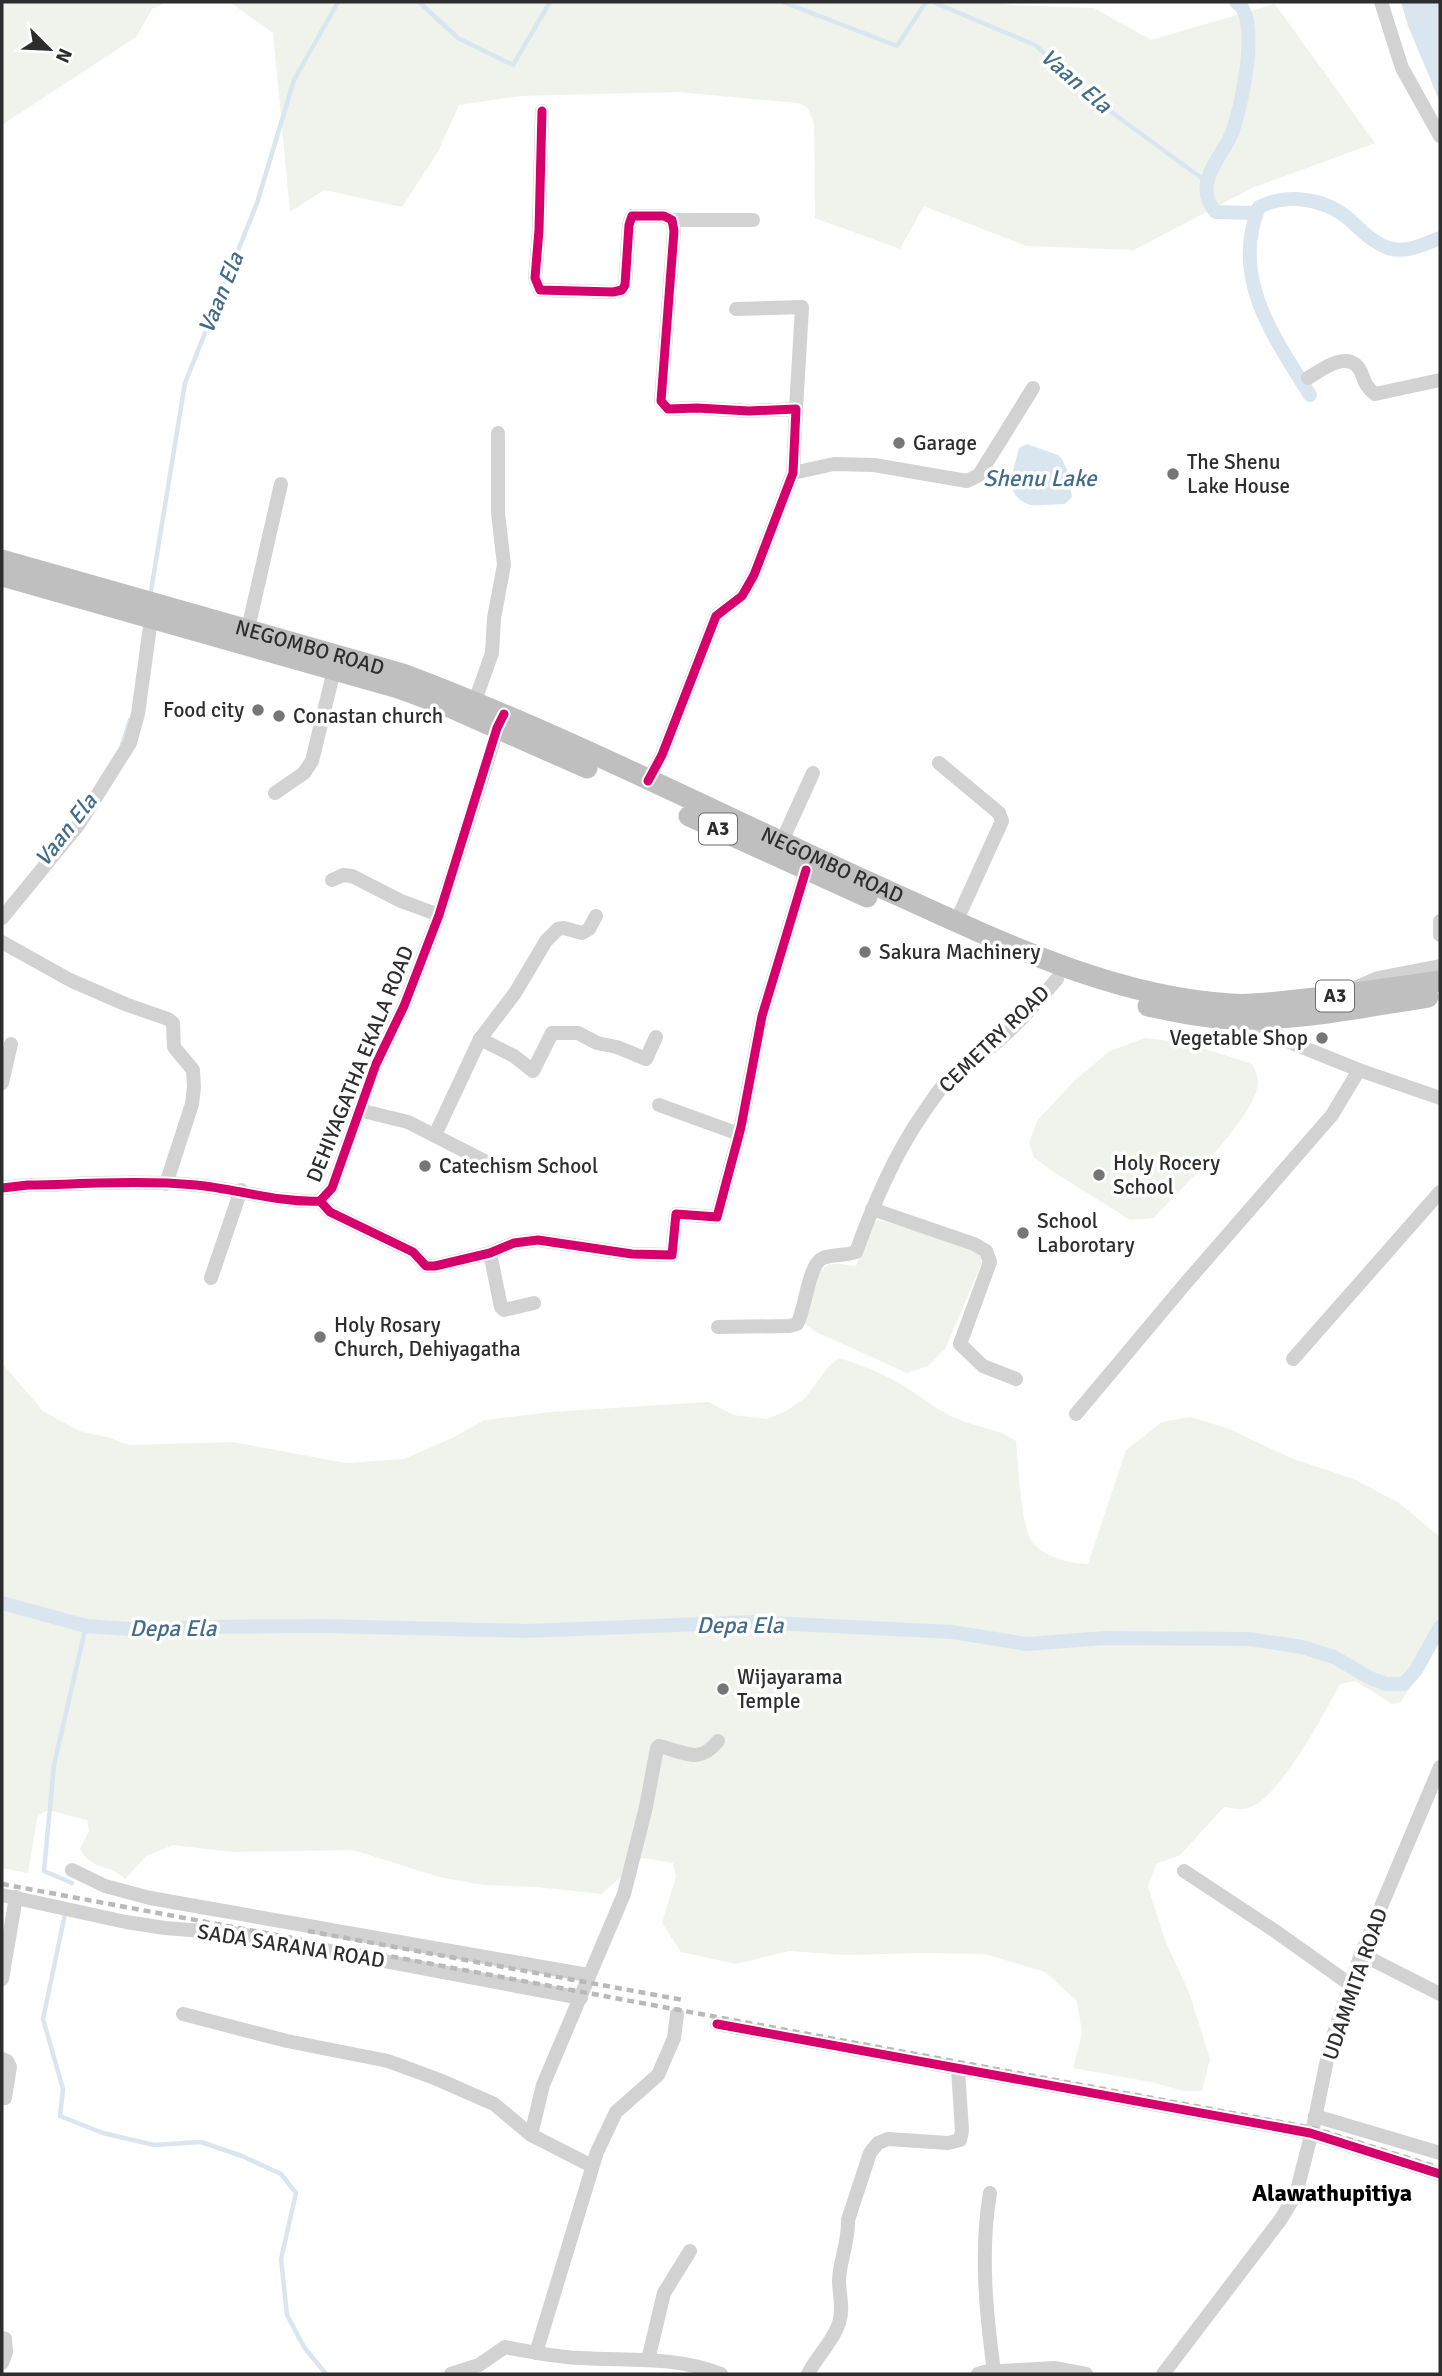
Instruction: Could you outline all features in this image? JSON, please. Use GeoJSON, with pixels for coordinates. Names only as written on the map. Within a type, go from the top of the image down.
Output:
{"type":"FeatureCollection","features":[{"type":"Feature","properties":{"kind":"highway","name":"NEGOMBO ROAD"},"geometry":{"type":"LineString","coordinates":[[2,560],[403,674],[475,702],[500,721],[806,870],[1056,979],[1140,1005],[1200,1015],[1250,1019],[1344,1012],[1440,995]]}},
{"type":"Feature","properties":{"kind":"highway","name":"NEGOMBO ROAD"},"geometry":{"type":"LineString","coordinates":[[2,576],[410,692],[500,721],[648,781],[956,922],[1061,966],[1100,979],[1168,996],[1230,1004],[1338,996],[1440,981]]}},
{"type":"Feature","properties":{"kind":"street"},"geometry":{"type":"LineString","coordinates":[[1381,2],[1402,68],[1440,135]]}},
{"type":"Feature","properties":{"kind":"street"},"geometry":{"type":"LineString","coordinates":[[542,111],[535,278],[541,290],[622,290],[625,285],[632,216],[664,216],[672,220],[753,220]]}},
{"type":"Feature","properties":{"kind":"street"},"geometry":{"type":"LineString","coordinates":[[672,220],[674,231],[660,401],[668,409],[796,410]]}},
{"type":"Feature","properties":{"kind":"street"},"geometry":{"type":"LineString","coordinates":[[648,781],[662,755],[716,616],[742,596],[754,575],[793,472],[803,307],[736,309]]}},
{"type":"Feature","properties":{"kind":"street"},"geometry":{"type":"LineString","coordinates":[[1308,378],[1336,362],[1352,362],[1359,367],[1366,387],[1375,394],[1440,380]]}},
{"type":"Feature","properties":{"kind":"street"},"geometry":{"type":"LineString","coordinates":[[793,472],[834,464],[874,465],[967,481],[979,475],[1033,388]]}},
{"type":"Feature","properties":{"kind":"street"},"geometry":{"type":"LineString","coordinates":[[475,702],[492,653],[494,618],[504,565],[498,513],[498,433]]}},
{"type":"Feature","properties":{"kind":"street"},"geometry":{"type":"LineString","coordinates":[[248,629],[281,484]]}},
{"type":"Feature","properties":{"kind":"street"},"geometry":{"type":"LineString","coordinates":[[2,918],[79,824],[130,743],[138,714],[150,620]]}},
{"type":"Feature","properties":{"kind":"street"},"geometry":{"type":"LineString","coordinates":[[275,793],[304,774],[312,761],[334,670]]}},
{"type":"Feature","properties":{"kind":"street","name":"DEHIYAGATHA EKALA ROAD"},"geometry":{"type":"LineString","coordinates":[[2,1188],[28,1185],[166,1184],[241,1190],[301,1202],[320,1201],[332,1188],[376,1064],[404,1006],[439,915],[500,721]]}},
{"type":"Feature","properties":{"kind":"street"},"geometry":{"type":"LineString","coordinates":[[939,763],[999,813],[1002,821],[956,922]]}},
{"type":"Feature","properties":{"kind":"street"},"geometry":{"type":"LineString","coordinates":[[782,842],[813,773]]}},
{"type":"Feature","properties":{"kind":"street"},"geometry":{"type":"LineString","coordinates":[[320,1201],[330,1212],[413,1252],[426,1266],[490,1253],[514,1243],[538,1240],[632,1254],[671,1255],[676,1214],[718,1217],[739,1134],[762,1016],[806,870]]}},
{"type":"Feature","properties":{"kind":"street"},"geometry":{"type":"LineString","coordinates":[[332,880],[343,875],[352,876],[401,901],[439,915]]}},
{"type":"Feature","properties":{"kind":"street"},"geometry":{"type":"LineString","coordinates":[[435,1135],[480,1039],[515,993],[546,941],[558,929],[582,933],[589,929],[596,916]]}},
{"type":"Feature","properties":{"kind":"street"},"geometry":{"type":"LineString","coordinates":[[1440,921],[1440,935]]}},
{"type":"Feature","properties":{"kind":"street"},"geometry":{"type":"LineString","coordinates":[[2,942],[70,980],[173,1023],[174,1047],[193,1070],[194,1087],[192,1104],[166,1184]]}},
{"type":"Feature","properties":{"kind":"street"},"geometry":{"type":"LineString","coordinates":[[1338,996],[1378,978],[1440,966]]}},
{"type":"Feature","properties":{"kind":"street","name":"CEMETRY ROAD"},"geometry":{"type":"LineString","coordinates":[[718,1327],[797,1324],[806,1303],[815,1265],[824,1257],[856,1252],[872,1209],[911,1129],[939,1090],[956,1073],[999,1040],[1033,1007],[1056,979]]}},
{"type":"Feature","properties":{"kind":"street"},"geometry":{"type":"LineString","coordinates":[[1230,1004],[1292,1043],[1440,1098]]}},
{"type":"Feature","properties":{"kind":"street"},"geometry":{"type":"LineString","coordinates":[[480,1039],[514,1056],[533,1071],[552,1033],[578,1033],[597,1043],[617,1047],[646,1059],[656,1037]]}},
{"type":"Feature","properties":{"kind":"street"},"geometry":{"type":"LineString","coordinates":[[2,1083],[11,1044]]}},
{"type":"Feature","properties":{"kind":"street"},"geometry":{"type":"LineString","coordinates":[[1076,1414],[1332,1115],[1359,1070]]}},
{"type":"Feature","properties":{"kind":"street"},"geometry":{"type":"LineString","coordinates":[[659,1105],[739,1134]]}},
{"type":"Feature","properties":{"kind":"street"},"geometry":{"type":"LineString","coordinates":[[359,1110],[408,1122],[500,1169]]}},
{"type":"Feature","properties":{"kind":"street"},"geometry":{"type":"LineString","coordinates":[[211,1279],[241,1190]]}},
{"type":"Feature","properties":{"kind":"street"},"geometry":{"type":"LineString","coordinates":[[1293,1359],[1440,1192]]}},
{"type":"Feature","properties":{"kind":"street"},"geometry":{"type":"LineString","coordinates":[[872,1209],[974,1244],[986,1251],[990,1262],[960,1344],[983,1366],[1016,1379]]}},
{"type":"Feature","properties":{"kind":"street"},"geometry":{"type":"LineString","coordinates":[[490,1253],[501,1307],[504,1310],[534,1303]]}},
{"type":"Feature","properties":{"kind":"street"},"geometry":{"type":"LineString","coordinates":[[531,2134],[542,2085],[624,1894],[646,1807],[657,1748],[659,1746],[701,1755],[709,1753],[718,1741]]}},
{"type":"Feature","properties":{"kind":"street","name":"UDAMMITA ROAD"},"geometry":{"type":"LineString","coordinates":[[1163,2374],[1296,2194],[1330,2045],[1361,1954],[1440,1768]]}},
{"type":"Feature","properties":{"kind":"street"},"geometry":{"type":"LineString","coordinates":[[72,1870],[105,1886],[150,1898],[588,1975]]}},
{"type":"Feature","properties":{"kind":"street"},"geometry":{"type":"LineString","coordinates":[[1184,1871],[1351,1985]]}},
{"type":"Feature","properties":{"kind":"street"},"geometry":{"type":"LineString","coordinates":[[2,1979],[9,1896]]}},
{"type":"Feature","properties":{"kind":"street","name":"SADA SARANA ROAD"},"geometry":{"type":"LineString","coordinates":[[9,1896],[126,1922],[240,1934],[581,1998]]}},
{"type":"Feature","properties":{"kind":"street"},"geometry":{"type":"LineString","coordinates":[[1361,1954],[1440,1994]]}},
{"type":"Feature","properties":{"kind":"street"},"geometry":{"type":"LineString","coordinates":[[183,2014],[400,2066],[437,2078],[494,2104],[531,2134],[592,2166]]}},
{"type":"Feature","properties":{"kind":"street"},"geometry":{"type":"LineString","coordinates":[[536,2353],[592,2166],[615,2112],[658,2075],[674,2038],[677,2014]]}},
{"type":"Feature","properties":{"kind":"street"},"geometry":{"type":"LineString","coordinates":[[717,2024],[1310,2133],[1440,2174]]}},
{"type":"Feature","properties":{"kind":"street"},"geometry":{"type":"LineString","coordinates":[[2,2059],[7,2061],[10,2067],[5,2098]]}},
{"type":"Feature","properties":{"kind":"street"},"geometry":{"type":"LineString","coordinates":[[808,2374],[839,2324],[842,2310],[839,2281],[849,2231],[848,2220],[870,2153],[878,2143],[888,2139],[948,2143],[960,2140],[962,2131],[958,2069]]}},
{"type":"Feature","properties":{"kind":"street"},"geometry":{"type":"LineString","coordinates":[[1315,2116],[1440,2152]]}},
{"type":"Feature","properties":{"kind":"street"},"geometry":{"type":"LineString","coordinates":[[990,2193],[985,2221],[987,2322],[994,2371]]}},
{"type":"Feature","properties":{"kind":"street"},"geometry":{"type":"LineString","coordinates":[[648,2360],[664,2293],[690,2251]]}},
{"type":"Feature","properties":{"kind":"street"},"geometry":{"type":"LineString","coordinates":[[2,2337],[5,2339],[6,2351],[2,2364]]}},
{"type":"Feature","properties":{"kind":"street"},"geometry":{"type":"LineString","coordinates":[[451,2374],[479,2365],[505,2347],[579,2358],[667,2360],[721,2374]]}},
{"type":"Feature","properties":{"kind":"street"},"geometry":{"type":"LineString","coordinates":[[978,2374],[1054,2368],[1086,2374]]}},
{"type":"Feature","properties":{"kind":"shaded area"},"geometry":{"type":"Polygon","coordinates":[[[2,2],[167,2],[152,9],[136,37],[2,125],[2,2]]]}},
{"type":"Feature","properties":{"kind":"shaded area"},"geometry":{"type":"Polygon","coordinates":[[[220,2],[998,2],[1011,5],[1094,8],[1151,40],[1275,4],[1375,143],[1252,188],[1134,250],[1026,246],[924,206],[900,249],[815,218],[814,123],[807,107],[798,103],[678,92],[521,96],[459,105],[438,152],[402,207],[324,190],[290,212],[273,33],[231,3],[220,2]]]}},
{"type":"Feature","properties":{"kind":"shaded area"},"geometry":{"type":"Polygon","coordinates":[[[1145,1038],[1187,1043],[1252,1064],[1258,1085],[1253,1099],[1230,1135],[1181,1190],[1154,1218],[1130,1220],[1052,1171],[1034,1157],[1029,1143],[1037,1121],[1075,1080],[1110,1051],[1145,1038]]]}},
{"type":"Feature","properties":{"kind":"shaded area"},"geometry":{"type":"Polygon","coordinates":[[[880,1220],[973,1248],[981,1257],[981,1265],[945,1349],[928,1366],[907,1373],[816,1332],[804,1323],[813,1288],[821,1272],[832,1264],[856,1266],[873,1222],[880,1220]]]}},
{"type":"Feature","properties":{"kind":"shaded area"},"geometry":{"type":"Polygon","coordinates":[[[839,1358],[893,1380],[953,1417],[1016,1441],[1022,1504],[1030,1538],[1040,1550],[1064,1561],[1088,1564],[1126,1450],[1162,1422],[1190,1417],[1227,1428],[1293,1459],[1354,1479],[1399,1503],[1440,1537],[1440,1639],[1401,1702],[1392,1704],[1355,1681],[1340,1684],[1301,1752],[1263,1800],[1248,1808],[1224,1807],[1180,1855],[1156,1864],[1148,1887],[1165,1940],[1190,1995],[1210,2059],[1202,2091],[1183,2091],[1156,2083],[1073,2068],[1082,2033],[1077,2001],[1045,1972],[985,1954],[845,1955],[789,1951],[736,1964],[681,1952],[662,1923],[676,1877],[673,1863],[642,1858],[602,1894],[483,1885],[439,1877],[353,1850],[232,1852],[173,1845],[146,1856],[125,1879],[120,1874],[90,1861],[80,1849],[89,1831],[87,1820],[48,1810],[37,1819],[28,1873],[2,1868],[2,1363],[43,1411],[79,1431],[129,1445],[233,1442],[346,1463],[404,1459],[485,1420],[551,1412],[709,1402],[733,1415],[767,1419],[786,1411],[805,1398],[828,1367],[839,1358]]]}},
{"type":"Feature","properties":{"kind":"water"},"geometry":{"type":"Polygon","coordinates":[[[1401,2],[1440,2],[1440,102],[1408,26],[1401,2]]]}},
{"type":"Feature","properties":{"kind":"water","name":"Shenu Lake"},"geometry":{"type":"Polygon","coordinates":[[[1027,444],[1058,455],[1062,459],[1072,497],[1065,504],[1031,505],[1016,495],[1013,489],[1013,473],[1019,448],[1027,444]]]}},
{"type":"Feature","properties":{"kind":"waterway","name":"Vaan Ela"},"geometry":{"type":"LineString","coordinates":[[150,597],[185,383],[257,203],[294,80],[338,2]]}},
{"type":"Feature","properties":{"kind":"waterway","name":"Vaan Ela"},"geometry":{"type":"LineString","coordinates":[[419,2],[458,38],[513,65],[550,2]]}},
{"type":"Feature","properties":{"kind":"waterway","name":"Vaan Ela"},"geometry":{"type":"LineString","coordinates":[[783,2],[897,46],[926,2]]}},
{"type":"Feature","properties":{"kind":"waterway","name":"Vaan Ela"},"geometry":{"type":"LineString","coordinates":[[933,2],[1035,45],[1107,109],[1207,182]]}},
{"type":"Feature","properties":{"kind":"waterway"},"geometry":{"type":"LineString","coordinates":[[1236,2],[1244,11],[1248,25],[1244,86],[1231,135],[1211,171],[1206,191],[1216,212],[1256,213]]}},
{"type":"Feature","properties":{"kind":"waterway"},"geometry":{"type":"LineString","coordinates":[[1310,395],[1270,329],[1253,282],[1251,233],[1259,207],[1294,199],[1318,203],[1340,213],[1377,243],[1395,250],[1415,247],[1440,238]]}},
{"type":"Feature","properties":{"kind":"waterway","name":"Vaan Ela"},"geometry":{"type":"LineString","coordinates":[[121,748],[130,720]]}},
{"type":"Feature","properties":{"kind":"waterway","name":"Depa Ela"},"geometry":{"type":"LineString","coordinates":[[2,1603],[86,1626],[144,1630],[323,1626],[526,1631],[753,1622],[952,1632],[1027,1644],[1105,1638],[1249,1639],[1302,1647],[1334,1657],[1386,1684],[1404,1684],[1416,1670],[1440,1627]]}},
{"type":"Feature","properties":{"kind":"waterway"},"geometry":{"type":"LineString","coordinates":[[72,1883],[44,1871],[54,1765],[86,1626]]}},
{"type":"Feature","properties":{"kind":"waterway"},"geometry":{"type":"LineString","coordinates":[[65,1914],[43,2019],[63,2089],[60,2116],[103,2133],[154,2145],[201,2142],[242,2156],[281,2174],[296,2193],[281,2259],[287,2315],[304,2347],[326,2374]]}},
{"type":"Feature","properties":{"kind":"railway"},"geometry":{"type":"LineString","coordinates":[[2,1884],[1313,2128],[1440,2168]]}},
{"type":"Feature","properties":{"kind":"railway"},"geometry":{"type":"LineString","coordinates":[[308,1931],[683,2000]]}},
{"type":"Feature","properties":{"kind":"cycle path"},"geometry":{"type":"LineString","coordinates":[[542,111],[535,278],[540,290],[622,290],[625,285],[632,216],[664,216],[672,220],[674,231],[661,401],[668,409],[796,409],[793,473],[754,575],[742,596],[716,616],[662,755],[648,781]]}},
{"type":"Feature","properties":{"kind":"cycle path"},"geometry":{"type":"LineString","coordinates":[[2,1188],[91,1183],[175,1184],[289,1200],[320,1201],[332,1188],[376,1064],[404,1006],[439,915],[497,728],[504,714]]}},
{"type":"Feature","properties":{"kind":"cycle path"},"geometry":{"type":"LineString","coordinates":[[320,1201],[330,1212],[413,1252],[426,1266],[490,1253],[514,1243],[538,1240],[632,1254],[672,1255],[676,1214],[717,1217],[741,1127],[762,1016],[806,870]]}},
{"type":"Feature","properties":{"kind":"cycle path"},"geometry":{"type":"LineString","coordinates":[[717,2024],[1310,2133],[1440,2174]]}},
{"type":"Feature","properties":{"kind":"place","name":"Garage"},"geometry":{"type":"Point","coordinates":[899,443]}},
{"type":"Feature","properties":{"kind":"place","name":"The Shenu Lake House"},"geometry":{"type":"Point","coordinates":[1173,474]}},
{"type":"Feature","properties":{"kind":"place","name":"Food city"},"geometry":{"type":"Point","coordinates":[258,710]}},
{"type":"Feature","properties":{"kind":"place","name":"Conastan church"},"geometry":{"type":"Point","coordinates":[279,716]}},
{"type":"Feature","properties":{"kind":"place","name":"Sakura Machinery"},"geometry":{"type":"Point","coordinates":[865,952]}},
{"type":"Feature","properties":{"kind":"place","name":"Vegetable Shop"},"geometry":{"type":"Point","coordinates":[1322,1038]}},
{"type":"Feature","properties":{"kind":"place","name":"Catechism School"},"geometry":{"type":"Point","coordinates":[425,1166]}},
{"type":"Feature","properties":{"kind":"place","name":"Holy Rocery School"},"geometry":{"type":"Point","coordinates":[1099,1175]}},
{"type":"Feature","properties":{"kind":"place","name":"School Laborotary"},"geometry":{"type":"Point","coordinates":[1023,1233]}},
{"type":"Feature","properties":{"kind":"place","name":"Holy Rosary Church, Dehiyagatha"},"geometry":{"type":"Point","coordinates":[320,1337]}},
{"type":"Feature","properties":{"kind":"place","name":"Wijayarama Temple"},"geometry":{"type":"Point","coordinates":[723,1689]}},
{"type":"Feature","properties":{"kind":"district","name":"Alawathupitiya"},"geometry":{"type":"Point","coordinates":[1332,2193]}}]}
